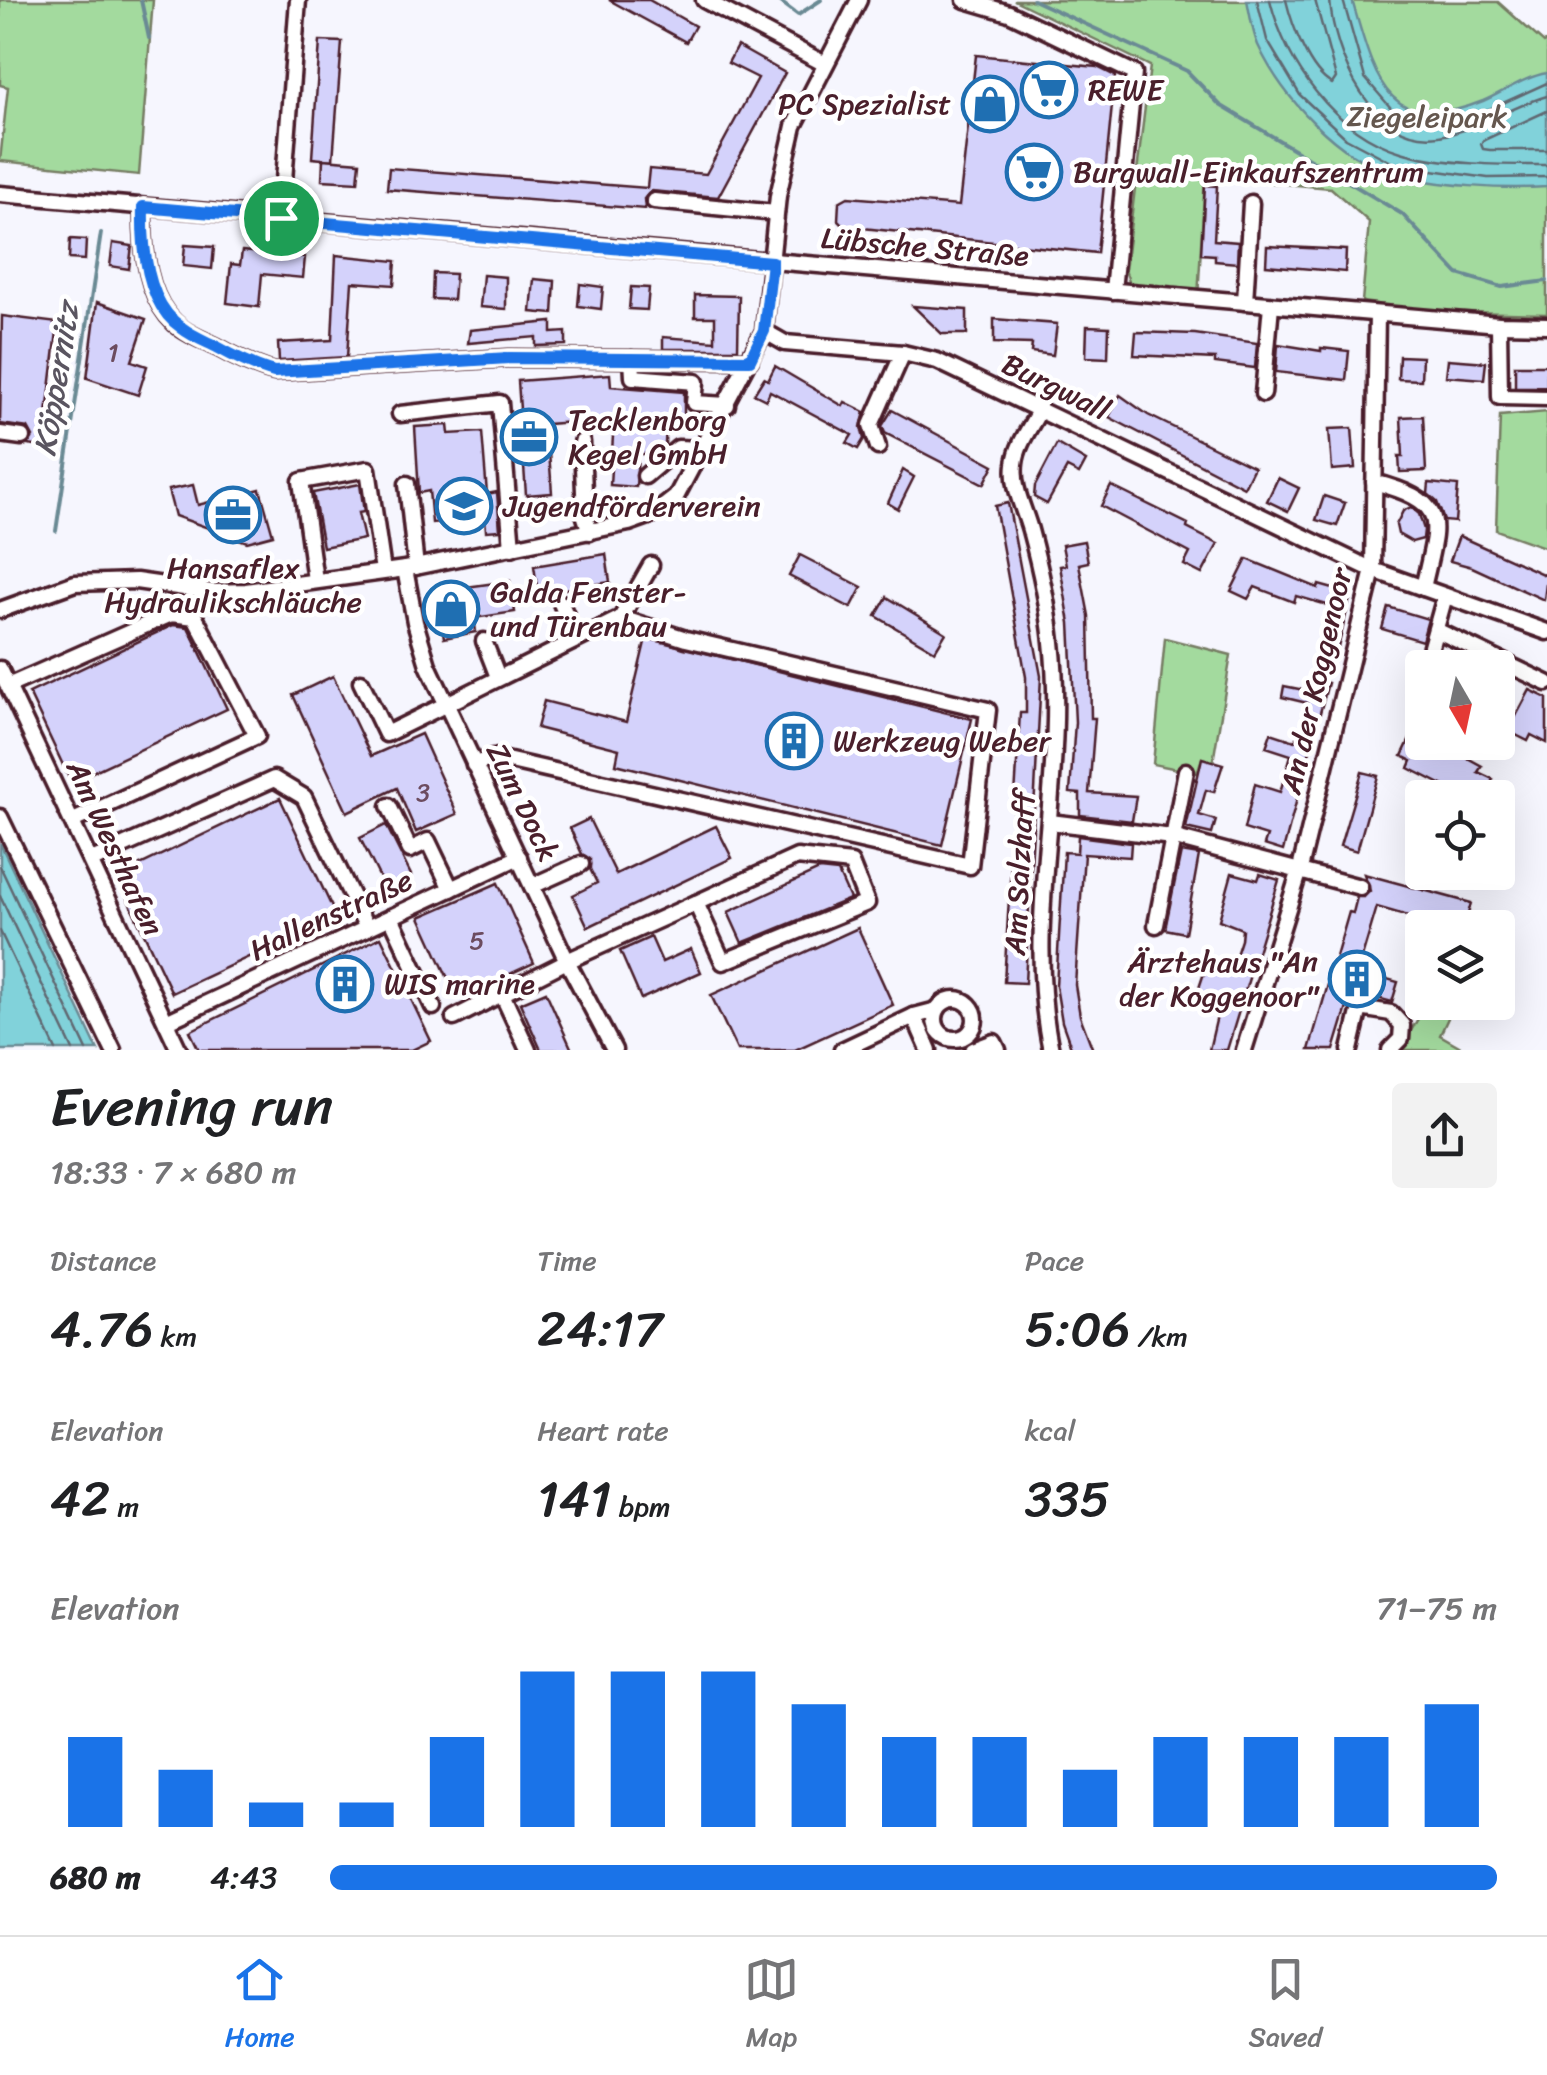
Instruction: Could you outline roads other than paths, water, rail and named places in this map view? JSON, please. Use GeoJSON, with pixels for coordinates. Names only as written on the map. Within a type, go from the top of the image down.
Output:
{"type":"FeatureCollection","features":[{"type":"Feature","properties":{"kind":"street"},"geometry":{"type":"LineString","coordinates":[[281,218],[279,167],[288,50],[298,0]]}},
{"type":"Feature","properties":{"kind":"street"},"geometry":{"type":"LineString","coordinates":[[704,0],[825,64]]}},
{"type":"Feature","properties":{"kind":"street"},"geometry":{"type":"LineString","coordinates":[[0,610],[60,587],[92,581],[136,582],[212,592],[246,591],[410,568],[590,532],[654,514],[676,497],[764,331],[776,213],[794,126],[859,0]]}},
{"type":"Feature","properties":{"kind":"street"},"geometry":{"type":"LineString","coordinates":[[965,0],[1009,13],[1134,72],[1112,291]]}},
{"type":"Feature","properties":{"kind":"street","name":"Lübsche Straße"},"geometry":{"type":"LineString","coordinates":[[0,194],[1376,314],[1547,325]]}},
{"type":"Feature","properties":{"kind":"street"},"geometry":{"type":"LineString","coordinates":[[654,201],[776,213]]}},
{"type":"Feature","properties":{"kind":"street"},"geometry":{"type":"LineString","coordinates":[[1245,302],[1251,203]]}},
{"type":"Feature","properties":{"kind":"street"},"geometry":{"type":"LineString","coordinates":[[143,207],[145,248],[155,296],[162,309],[180,328],[254,366],[274,372],[509,358],[750,360]]}},
{"type":"Feature","properties":{"kind":"street"},"geometry":{"type":"LineString","coordinates":[[1263,394],[1271,305]]}},
{"type":"Feature","properties":{"kind":"street","name":"An der Koggenoor"},"geometry":{"type":"LineString","coordinates":[[1244,1050],[1299,872],[1373,570],[1376,314]]}},
{"type":"Feature","properties":{"kind":"street"},"geometry":{"type":"LineString","coordinates":[[1499,324],[1500,397],[1547,398]]}},
{"type":"Feature","properties":{"kind":"street","name":"Burgwall"},"geometry":{"type":"LineString","coordinates":[[764,331],[785,343],[904,352],[937,361],[1373,570],[1547,632]]}},
{"type":"Feature","properties":{"kind":"street"},"geometry":{"type":"LineString","coordinates":[[878,447],[871,425],[904,352]]}},
{"type":"Feature","properties":{"kind":"street"},"geometry":{"type":"LineString","coordinates":[[632,360],[632,377],[696,382],[694,403],[727,405]]}},
{"type":"Feature","properties":{"kind":"street"},"geometry":{"type":"LineString","coordinates":[[400,414],[500,404],[512,548]]}},
{"type":"Feature","properties":{"kind":"street","name":"Am Salzhaff"},"geometry":{"type":"LineString","coordinates":[[1040,409],[1018,450],[1014,467],[1043,583],[1053,644],[1050,822],[1041,984],[1051,1050]]}},
{"type":"Feature","properties":{"kind":"street"},"geometry":{"type":"LineString","coordinates":[[0,434],[22,437]]}},
{"type":"Feature","properties":{"kind":"street"},"geometry":{"type":"LineString","coordinates":[[582,442],[585,517],[590,532]]}},
{"type":"Feature","properties":{"kind":"street"},"geometry":{"type":"LineString","coordinates":[[645,476],[678,448],[702,450]]}},
{"type":"Feature","properties":{"kind":"street"},"geometry":{"type":"LineString","coordinates":[[315,580],[302,481],[368,469],[383,571]]}},
{"type":"Feature","properties":{"kind":"street"},"geometry":{"type":"LineString","coordinates":[[1374,482],[1425,501],[1434,515],[1435,531],[1422,588]]}},
{"type":"Feature","properties":{"kind":"street","name":"Zum Dock"},"geometry":{"type":"LineString","coordinates":[[407,484],[415,622],[474,765],[614,1050]]}},
{"type":"Feature","properties":{"kind":"street"},"geometry":{"type":"LineString","coordinates":[[362,682],[386,734],[621,618],[652,566]]}},
{"type":"Feature","properties":{"kind":"street"},"geometry":{"type":"LineString","coordinates":[[1430,650],[1445,596]]}},
{"type":"Feature","properties":{"kind":"street"},"geometry":{"type":"LineString","coordinates":[[561,603],[576,640]]}},
{"type":"Feature","properties":{"kind":"street"},"geometry":{"type":"LineString","coordinates":[[8,686],[171,614],[195,617],[256,736],[73,821]]}},
{"type":"Feature","properties":{"kind":"street"},"geometry":{"type":"LineString","coordinates":[[474,765],[493,757],[970,866],[988,710],[686,639],[621,618]]}},
{"type":"Feature","properties":{"kind":"street"},"geometry":{"type":"LineString","coordinates":[[1436,630],[1547,683]]}},
{"type":"Feature","properties":{"kind":"street"},"geometry":{"type":"LineString","coordinates":[[484,641],[498,677]]}},
{"type":"Feature","properties":{"kind":"street","name":"Am Westhafen"},"geometry":{"type":"LineString","coordinates":[[0,669],[179,1050]]}},
{"type":"Feature","properties":{"kind":"street"},"geometry":{"type":"LineString","coordinates":[[1156,926],[1186,771]]}},
{"type":"Feature","properties":{"kind":"street"},"geometry":{"type":"LineString","coordinates":[[92,860],[274,779],[304,796],[367,928]]}},
{"type":"Feature","properties":{"kind":"street"},"geometry":{"type":"LineString","coordinates":[[389,806],[410,850],[428,841],[451,889]]}},
{"type":"Feature","properties":{"kind":"street"},"geometry":{"type":"LineString","coordinates":[[0,818],[113,1050]]}},
{"type":"Feature","properties":{"kind":"street"},"geometry":{"type":"LineString","coordinates":[[1050,822],[1172,837],[1360,887]]}},
{"type":"Feature","properties":{"kind":"street","name":"Hallenstraße"},"geometry":{"type":"LineString","coordinates":[[166,1022],[519,857]]}},
{"type":"Feature","properties":{"kind":"street"},"geometry":{"type":"LineString","coordinates":[[454,1018],[567,960],[796,857],[851,863],[867,902],[723,962],[696,903]]}},
{"type":"Feature","properties":{"kind":"street"},"geometry":{"type":"LineString","coordinates":[[532,886],[581,864]]}},
{"type":"Feature","properties":{"kind":"street"},"geometry":{"type":"LineString","coordinates":[[391,918],[433,1006]]}},
{"type":"Feature","properties":{"kind":"street"},"geometry":{"type":"LineString","coordinates":[[502,994],[528,1050]]}},
{"type":"Feature","properties":{"kind":"street"},"geometry":{"type":"LineString","coordinates":[[1350,1050],[1360,1008],[1391,1014],[1402,1024],[1400,1039],[1390,1050]]}},
{"type":"Feature","properties":{"kind":"street"},"geometry":{"type":"LineString","coordinates":[[852,1048],[914,1016],[936,1010]]}},
{"type":"Feature","properties":{"kind":"street"},"geometry":{"type":"LineString","coordinates":[[914,1016],[929,1050]]}},
{"type":"Feature","properties":{"kind":"street"},"geometry":{"type":"LineString","coordinates":[[973,1050],[994,1042],[998,1050]]}},
{"type":"Feature","properties":{"kind":"water"},"geometry":{"type":"Polygon","coordinates":[[[1247,0],[1352,0],[1368,53],[1389,93],[1405,106],[1425,112],[1450,111],[1483,101],[1547,73],[1547,187],[1430,182],[1394,174],[1352,154],[1314,123],[1268,65],[1258,45],[1247,0]]]}},
{"type":"Feature","properties":{"kind":"water"},"geometry":{"type":"Polygon","coordinates":[[[0,843],[98,1050],[0,1050],[0,843]]]}},
{"type":"Feature","properties":{"kind":"waterway","name":"Köppernitz"},"geometry":{"type":"LineString","coordinates":[[141,0],[149,38]]}},
{"type":"Feature","properties":{"kind":"waterway","name":"Köppernitz"},"geometry":{"type":"LineString","coordinates":[[778,0],[798,15],[821,0]]}},
{"type":"Feature","properties":{"kind":"waterway","name":"Köppernitz"},"geometry":{"type":"LineString","coordinates":[[1033,0],[1187,71],[1220,105],[1402,214],[1458,274],[1502,287],[1547,281]]}},
{"type":"Feature","properties":{"kind":"waterway","name":"Köppernitz"},"geometry":{"type":"LineString","coordinates":[[56,531],[101,233]]}},
{"type":"Feature","properties":{"kind":"place","name":"REWE"},"geometry":{"type":"Point","coordinates":[1049,90]}},
{"type":"Feature","properties":{"kind":"place","name":"PC Spezialist"},"geometry":{"type":"Point","coordinates":[990,104]}},
{"type":"Feature","properties":{"kind":"place","name":"Burgwall-Einkaufszentrum"},"geometry":{"type":"Point","coordinates":[1034,172]}},
{"type":"Feature","properties":{"kind":"place","name":"Tecklenborg Kegel GmbH"},"geometry":{"type":"Point","coordinates":[529,437]}},
{"type":"Feature","properties":{"kind":"place","name":"Jugendförderverein"},"geometry":{"type":"Point","coordinates":[464,506]}},
{"type":"Feature","properties":{"kind":"place","name":"Hansaflex Hydraulikschläuche"},"geometry":{"type":"Point","coordinates":[233,515]}},
{"type":"Feature","properties":{"kind":"place","name":"Galda Fenster- und Türenbau"},"geometry":{"type":"Point","coordinates":[451,609]}},
{"type":"Feature","properties":{"kind":"place","name":"Werkzeug Weber"},"geometry":{"type":"Point","coordinates":[794,741]}},
{"type":"Feature","properties":{"kind":"place","name":"Ärztehaus \"An der Koggenoor\""},"geometry":{"type":"Point","coordinates":[1357,979]}},
{"type":"Feature","properties":{"kind":"place","name":"WIS marine"},"geometry":{"type":"Point","coordinates":[345,984]}},
{"type":"Feature","properties":{"kind":"park label","name":"Ziegeleipark"},"geometry":{"type":"Point","coordinates":[1427,117]}}]}
